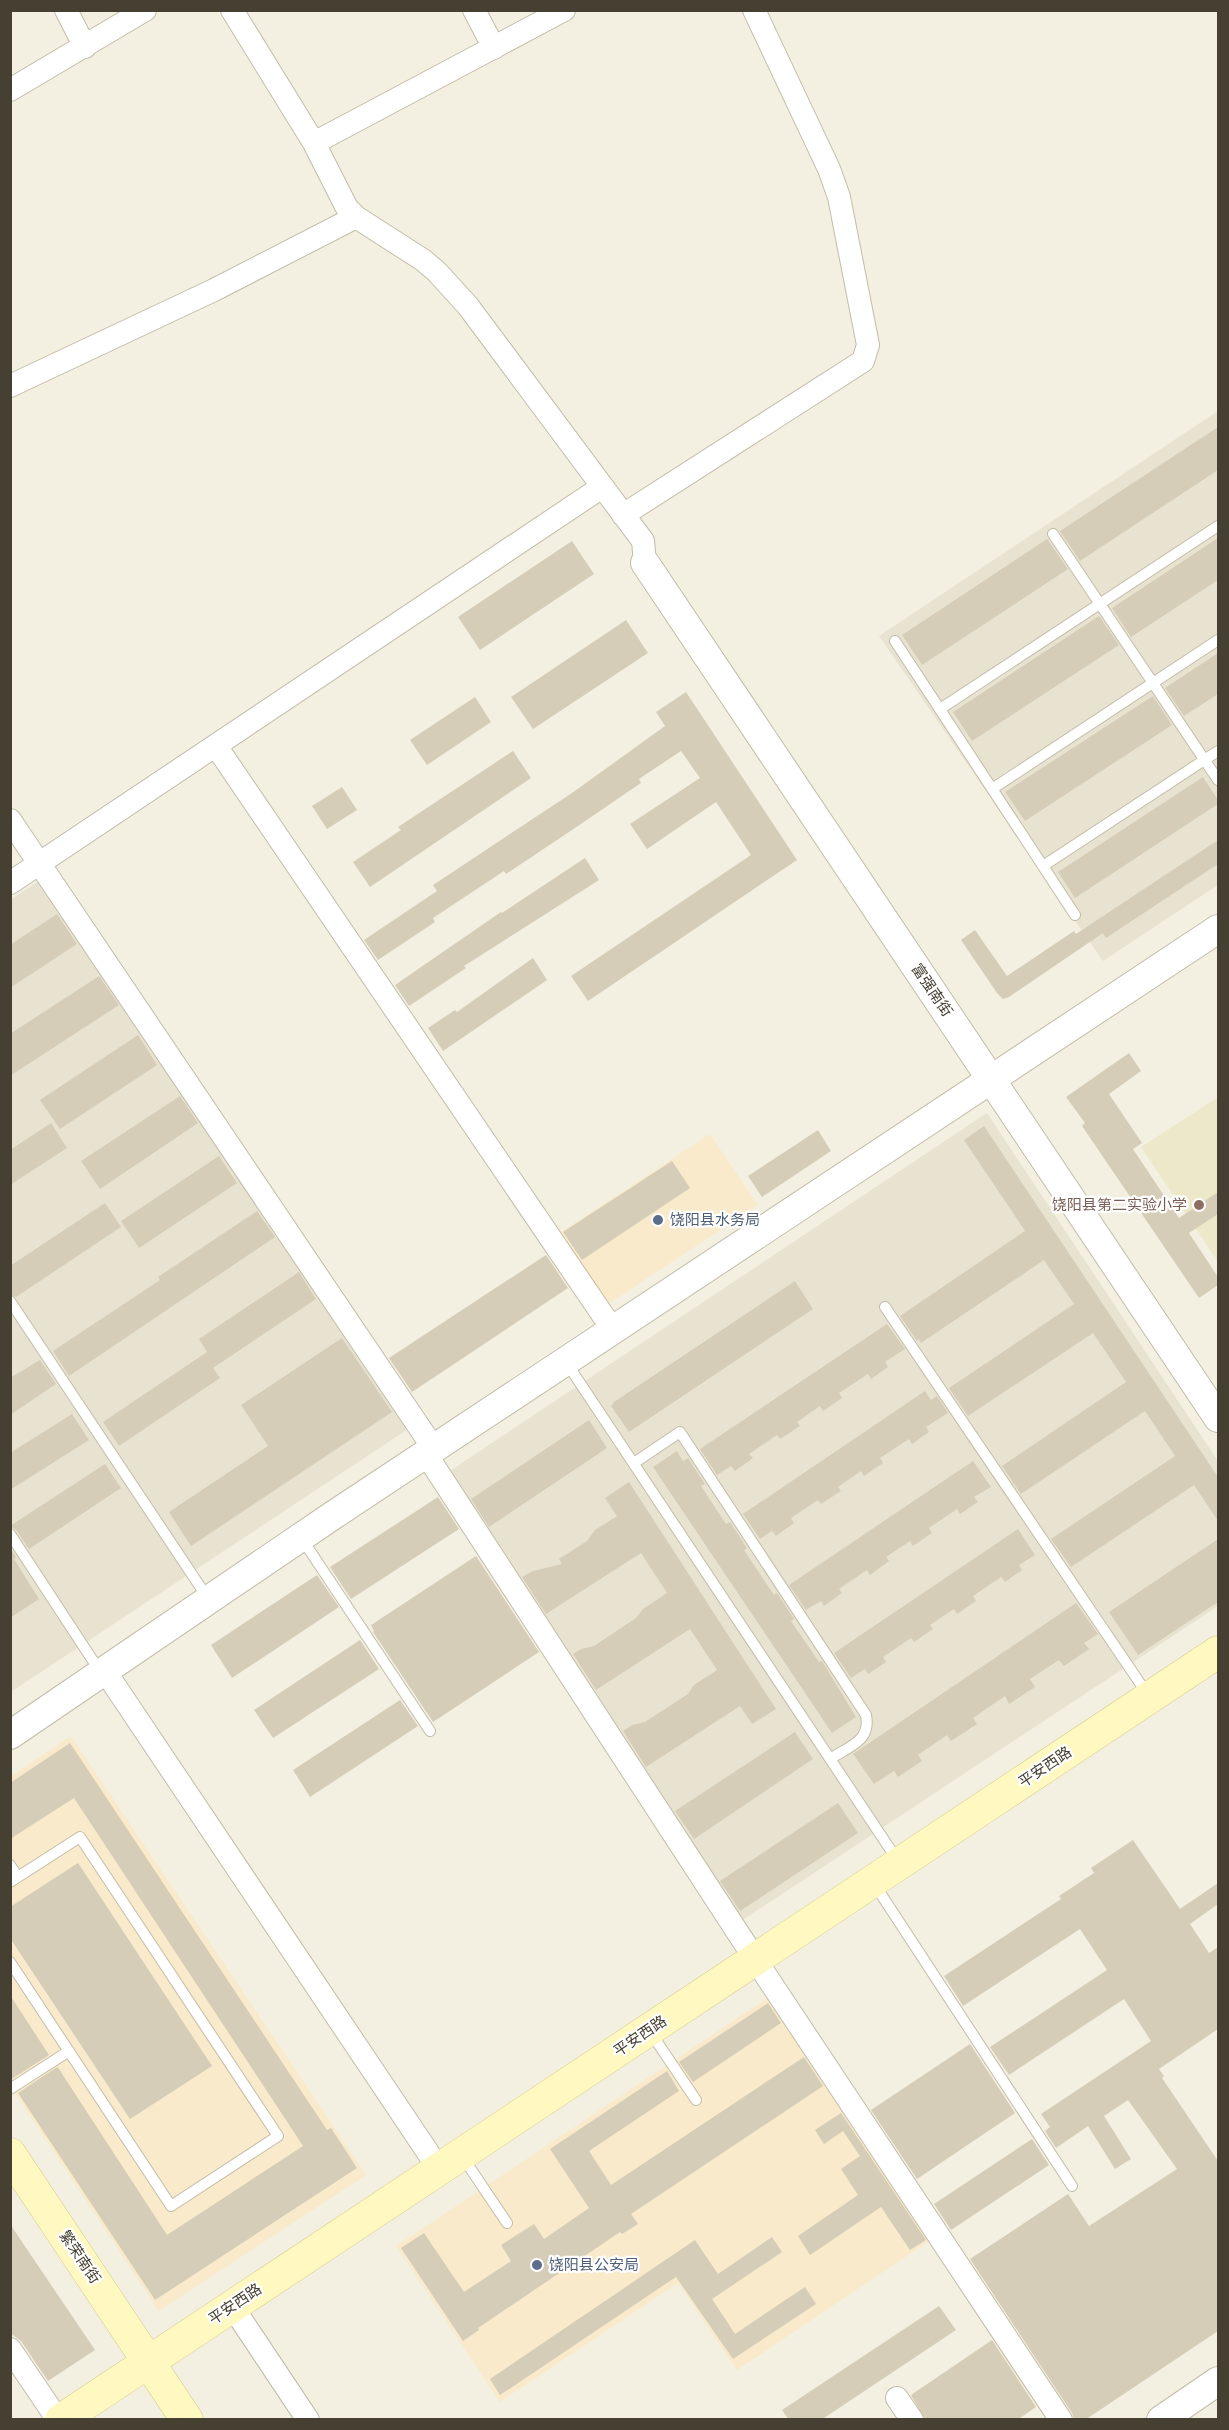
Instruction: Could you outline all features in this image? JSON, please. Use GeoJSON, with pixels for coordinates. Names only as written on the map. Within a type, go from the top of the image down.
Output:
{"type":"FeatureCollection","features":[{"type":"Feature","properties":{"kind":"main road","name":"平安西路"},"geometry":{"type":"LineString","coordinates":[[60,2420],[1218,1652]]}},
{"type":"Feature","properties":{"kind":"main road","name":"繁荣南街"},"geometry":{"type":"LineString","coordinates":[[10,2154],[187,2420]]}},
{"type":"Feature","properties":{"kind":"street"},"geometry":{"type":"LineString","coordinates":[[66,10],[85,47]]}},
{"type":"Feature","properties":{"kind":"street"},"geometry":{"type":"LineString","coordinates":[[10,90],[145,10]]}},
{"type":"Feature","properties":{"kind":"street"},"geometry":{"type":"LineString","coordinates":[[232,10],[314,143],[347,208],[356,217],[437,272],[468,306],[643,541],[645,563]]}},
{"type":"Feature","properties":{"kind":"street"},"geometry":{"type":"LineString","coordinates":[[474,10],[494,48]]}},
{"type":"Feature","properties":{"kind":"street"},"geometry":{"type":"LineString","coordinates":[[314,143],[564,10]]}},
{"type":"Feature","properties":{"kind":"street"},"geometry":{"type":"LineString","coordinates":[[623,515],[863,361],[868,345],[839,197],[829,169],[754,10]]}},
{"type":"Feature","properties":{"kind":"street"},"geometry":{"type":"LineString","coordinates":[[10,386],[214,290],[356,217]]}},
{"type":"Feature","properties":{"kind":"street"},"geometry":{"type":"LineString","coordinates":[[10,884],[602,487]]}},
{"type":"Feature","properties":{"kind":"street","name":"富强南街"},"geometry":{"type":"LineString","coordinates":[[645,563],[1218,1418]]}},
{"type":"Feature","properties":{"kind":"street"},"geometry":{"type":"LineString","coordinates":[[216,746],[613,1330]]}},
{"type":"Feature","properties":{"kind":"street"},"geometry":{"type":"LineString","coordinates":[[10,820],[430,1451],[755,1959],[1061,2420]]}},
{"type":"Feature","properties":{"kind":"street"},"geometry":{"type":"LineString","coordinates":[[10,1735],[430,1451],[1218,929]]}},
{"type":"Feature","properties":{"kind":"street"},"geometry":{"type":"LineString","coordinates":[[103,1672],[450,2162]]}},
{"type":"Feature","properties":{"kind":"street"},"geometry":{"type":"LineString","coordinates":[[232,2306],[308,2420]]}},
{"type":"Feature","properties":{"kind":"street"},"geometry":{"type":"LineString","coordinates":[[10,2349],[60,2420]]}},
{"type":"Feature","properties":{"kind":"street"},"geometry":{"type":"LineString","coordinates":[[1161,2420],[1218,2381]]}},
{"type":"Feature","properties":{"kind":"street"},"geometry":{"type":"LineString","coordinates":[[897,2398],[912,2420]]}},
{"type":"Feature","properties":{"kind":"lane"},"geometry":{"type":"LineString","coordinates":[[940,709],[1218,526]]}},
{"type":"Feature","properties":{"kind":"lane"},"geometry":{"type":"LineString","coordinates":[[1053,534],[1218,780]]}},
{"type":"Feature","properties":{"kind":"lane"},"geometry":{"type":"LineString","coordinates":[[992,789],[1218,640]]}},
{"type":"Feature","properties":{"kind":"lane"},"geometry":{"type":"LineString","coordinates":[[895,641],[1075,915]]}},
{"type":"Feature","properties":{"kind":"lane"},"geometry":{"type":"LineString","coordinates":[[1043,866],[1218,751]]}},
{"type":"Feature","properties":{"kind":"lane"},"geometry":{"type":"LineString","coordinates":[[10,1301],[209,1600]]}},
{"type":"Feature","properties":{"kind":"lane"},"geometry":{"type":"LineString","coordinates":[[885,1307],[1150,1698]]}},
{"type":"Feature","properties":{"kind":"lane"},"geometry":{"type":"LineString","coordinates":[[566,1362],[900,1863]]}},
{"type":"Feature","properties":{"kind":"lane"},"geometry":{"type":"LineString","coordinates":[[634,1463],[680,1432],[866,1715],[868,1726],[865,1736],[830,1759]]}},
{"type":"Feature","properties":{"kind":"lane"},"geometry":{"type":"LineString","coordinates":[[10,1534],[103,1672]]}},
{"type":"Feature","properties":{"kind":"lane"},"geometry":{"type":"LineString","coordinates":[[301,1538],[430,1731]]}},
{"type":"Feature","properties":{"kind":"lane"},"geometry":{"type":"LineString","coordinates":[[10,1865],[14,1880],[80,1837],[278,2136],[171,2206],[10,1962]]}},
{"type":"Feature","properties":{"kind":"lane"},"geometry":{"type":"LineString","coordinates":[[873,1882],[1072,2186]]}},
{"type":"Feature","properties":{"kind":"lane"},"geometry":{"type":"LineString","coordinates":[[649,2030],[696,2100]]}},
{"type":"Feature","properties":{"kind":"lane"},"geometry":{"type":"LineString","coordinates":[[10,2089],[69,2051]]}},
{"type":"Feature","properties":{"kind":"lane"},"geometry":{"type":"LineString","coordinates":[[450,2162],[507,2223]]}},
{"type":"Feature","properties":{"kind":"shaded area"},"geometry":{"type":"Polygon","coordinates":[[[1218,411],[1218,885],[1103,961],[879,636],[1218,411]]]}},
{"type":"Feature","properties":{"kind":"shaded area"},"geometry":{"type":"Polygon","coordinates":[[[39,881],[408,1429],[11,1692],[10,900],[39,881]]]}},
{"type":"Feature","properties":{"kind":"shaded area","name":"饶阳县第二实验小学"},"geometry":{"type":"Polygon","coordinates":[[[1218,1097],[1218,1262],[1141,1147],[1218,1097]]]}},
{"type":"Feature","properties":{"kind":"shaded area"},"geometry":{"type":"Polygon","coordinates":[[[987,1113],[1218,1461],[1218,1606],[738,1923],[447,1473],[987,1113]]]}},
{"type":"Feature","properties":{"kind":"shaded area","name":"饶阳县水务局"},"geometry":{"type":"Polygon","coordinates":[[[710,1134],[758,1205],[605,1306],[558,1234],[710,1134]]]}},
{"type":"Feature","properties":{"kind":"shaded area"},"geometry":{"type":"Polygon","coordinates":[[[71,1736],[366,2175],[159,2311],[11,2087],[10,1777],[71,1736]]]}},
{"type":"Feature","properties":{"kind":"shaded area"},"geometry":{"type":"Polygon","coordinates":[[[772,1995],[934,2238],[737,2370],[678,2283],[500,2402],[396,2246],[772,1995]]]}},
{"type":"Feature","properties":{"kind":"building"},"geometry":{"type":"Polygon","coordinates":[[[1218,427],[1218,470],[1080,561],[1060,531],[1218,427]]]}},
{"type":"Feature","properties":{"kind":"building"},"geometry":{"type":"Polygon","coordinates":[[[1218,538],[1218,580],[1131,637],[1112,608],[1218,538]]]}},
{"type":"Feature","properties":{"kind":"building"},"geometry":{"type":"Polygon","coordinates":[[[1047,539],[1068,569],[922,665],[902,635],[1047,539]]]}},
{"type":"Feature","properties":{"kind":"building"},"geometry":{"type":"Polygon","coordinates":[[[572,541],[594,574],[480,650],[458,617],[572,541]]]}},
{"type":"Feature","properties":{"kind":"building"},"geometry":{"type":"Polygon","coordinates":[[[1099,616],[1119,645],[972,741],[953,712],[1099,616]]]}},
{"type":"Feature","properties":{"kind":"building"},"geometry":{"type":"Polygon","coordinates":[[[626,620],[648,653],[533,729],[511,697],[626,620]]]}},
{"type":"Feature","properties":{"kind":"building"},"geometry":{"type":"Polygon","coordinates":[[[1218,653],[1218,694],[1184,716],[1165,688],[1218,653]]]}},
{"type":"Feature","properties":{"kind":"building"},"geometry":{"type":"Polygon","coordinates":[[[686,692],[797,860],[588,1001],[571,976],[751,855],[716,802],[647,849],[630,824],[700,778],[681,751],[639,779],[641,783],[506,874],[504,871],[433,918],[435,922],[378,960],[364,940],[437,891],[433,885],[572,793],[665,726],[656,712],[686,692]]]}},
{"type":"Feature","properties":{"kind":"building"},"geometry":{"type":"Polygon","coordinates":[[[1153,696],[1172,725],[1025,821],[1005,792],[1153,696]]]}},
{"type":"Feature","properties":{"kind":"building"},"geometry":{"type":"Polygon","coordinates":[[[475,697],[491,722],[427,765],[410,740],[475,697]]]}},
{"type":"Feature","properties":{"kind":"building"},"geometry":{"type":"Polygon","coordinates":[[[513,751],[531,778],[370,887],[353,862],[401,830],[398,827],[513,751]]]}},
{"type":"Feature","properties":{"kind":"building"},"geometry":{"type":"Polygon","coordinates":[[[1203,777],[1218,800],[1218,804],[1075,898],[1058,872],[1203,777]]]}},
{"type":"Feature","properties":{"kind":"building"},"geometry":{"type":"Polygon","coordinates":[[[342,787],[357,810],[327,829],[312,806],[342,787]]]}},
{"type":"Feature","properties":{"kind":"building"},"geometry":{"type":"Polygon","coordinates":[[[1218,840],[1218,864],[1106,938],[1103,933],[1009,997],[1003,999],[997,993],[961,940],[975,930],[1007,976],[1074,931],[1076,934],[1218,840]]]}},
{"type":"Feature","properties":{"kind":"building"},"geometry":{"type":"Polygon","coordinates":[[[585,858],[599,880],[464,966],[466,968],[409,1006],[395,985],[585,858]]]}},
{"type":"Feature","properties":{"kind":"building"},"geometry":{"type":"Polygon","coordinates":[[[57,914],[77,944],[10,988],[10,945],[57,914]]]}},
{"type":"Feature","properties":{"kind":"building"},"geometry":{"type":"Polygon","coordinates":[[[533,958],[547,980],[443,1051],[428,1028],[455,1010],[457,1012],[533,958]]]}},
{"type":"Feature","properties":{"kind":"building"},"geometry":{"type":"Polygon","coordinates":[[[99,976],[119,1005],[10,1076],[10,1034],[99,976]]]}},
{"type":"Feature","properties":{"kind":"building"},"geometry":{"type":"Polygon","coordinates":[[[138,1035],[157,1065],[60,1129],[40,1100],[138,1035]]]}},
{"type":"Feature","properties":{"kind":"building"},"geometry":{"type":"Polygon","coordinates":[[[1129,1053],[1141,1071],[1109,1094],[1142,1143],[1133,1149],[1179,1218],[1218,1192],[1218,1214],[1189,1233],[1218,1277],[1218,1285],[1199,1298],[1082,1126],[1085,1123],[1066,1097],[1129,1053]]]}},
{"type":"Feature","properties":{"kind":"building"},"geometry":{"type":"Polygon","coordinates":[[[180,1096],[198,1123],[100,1189],[81,1161],[180,1096]]]}},
{"type":"Feature","properties":{"kind":"building"},"geometry":{"type":"Polygon","coordinates":[[[51,1123],[67,1148],[10,1185],[10,1150],[51,1123]]]}},
{"type":"Feature","properties":{"kind":"building"},"geometry":{"type":"Polygon","coordinates":[[[984,1126],[1218,1477],[1218,1521],[1194,1485],[1071,1567],[1051,1539],[1175,1456],[1145,1411],[1021,1494],[1002,1466],[1126,1382],[1093,1333],[968,1416],[949,1388],[1074,1304],[1044,1260],[921,1343],[919,1339],[917,1341],[900,1316],[1025,1231],[964,1140],[984,1126]]]}},
{"type":"Feature","properties":{"kind":"building"},"geometry":{"type":"Polygon","coordinates":[[[818,1130],[831,1151],[762,1197],[748,1176],[818,1130]]]}},
{"type":"Feature","properties":{"kind":"building"},"geometry":{"type":"Polygon","coordinates":[[[219,1156],[237,1183],[139,1248],[121,1221],[219,1156]]]}},
{"type":"Feature","properties":{"kind":"building"},"geometry":{"type":"Polygon","coordinates":[[[672,1161],[690,1188],[582,1260],[563,1232],[672,1161]]]}},
{"type":"Feature","properties":{"kind":"building"},"geometry":{"type":"Polygon","coordinates":[[[105,1203],[121,1227],[16,1297],[10,1294],[10,1266],[105,1203]]]}},
{"type":"Feature","properties":{"kind":"building"},"geometry":{"type":"Polygon","coordinates":[[[257,1211],[275,1237],[69,1376],[53,1351],[160,1280],[158,1277],[257,1211]]]}},
{"type":"Feature","properties":{"kind":"building"},"geometry":{"type":"Polygon","coordinates":[[[546,1255],[568,1288],[412,1392],[389,1358],[546,1255]]]}},
{"type":"Feature","properties":{"kind":"building"},"geometry":{"type":"Polygon","coordinates":[[[299,1272],[316,1299],[213,1368],[220,1378],[119,1446],[103,1422],[207,1352],[199,1339],[299,1272]]]}},
{"type":"Feature","properties":{"kind":"building"},"geometry":{"type":"Polygon","coordinates":[[[795,1281],[813,1309],[629,1432],[611,1406],[614,1402],[795,1281]]]}},
{"type":"Feature","properties":{"kind":"building"},"geometry":{"type":"Polygon","coordinates":[[[887,1324],[905,1349],[885,1362],[888,1367],[871,1379],[868,1374],[839,1393],[842,1398],[823,1411],[820,1406],[797,1422],[800,1426],[780,1439],[777,1435],[749,1454],[753,1458],[735,1471],[731,1466],[717,1475],[700,1449],[887,1324]]]}},
{"type":"Feature","properties":{"kind":"building"},"geometry":{"type":"Polygon","coordinates":[[[342,1338],[392,1412],[191,1546],[169,1512],[268,1446],[241,1405],[342,1338]]]}},
{"type":"Feature","properties":{"kind":"building"},"geometry":{"type":"Polygon","coordinates":[[[40,1360],[56,1384],[10,1415],[10,1378],[40,1360]]]}},
{"type":"Feature","properties":{"kind":"building"},"geometry":{"type":"Polygon","coordinates":[[[925,1391],[931,1400],[937,1396],[948,1413],[926,1427],[929,1432],[912,1444],[909,1439],[880,1458],[883,1463],[864,1476],[861,1471],[838,1487],[841,1491],[821,1504],[818,1500],[791,1518],[794,1523],[776,1536],[772,1531],[760,1539],[743,1514],[925,1391]]]}},
{"type":"Feature","properties":{"kind":"building"},"geometry":{"type":"Polygon","coordinates":[[[72,1414],[89,1440],[10,1490],[10,1453],[72,1414]]]}},
{"type":"Feature","properties":{"kind":"building"},"geometry":{"type":"Polygon","coordinates":[[[589,1420],[607,1448],[489,1527],[471,1499],[589,1420]]]}},
{"type":"Feature","properties":{"kind":"building"},"geometry":{"type":"Polygon","coordinates":[[[677,1451],[683,1461],[688,1458],[705,1484],[701,1486],[726,1524],[730,1522],[747,1548],[744,1550],[774,1595],[777,1593],[794,1619],[791,1621],[819,1662],[822,1661],[856,1717],[832,1733],[653,1467],[677,1451]]]}},
{"type":"Feature","properties":{"kind":"building"},"geometry":{"type":"Polygon","coordinates":[[[973,1461],[991,1487],[974,1497],[978,1502],[960,1514],[957,1509],[929,1528],[932,1533],[913,1546],[910,1541],[886,1557],[889,1561],[870,1575],[867,1570],[839,1589],[842,1593],[824,1606],[821,1601],[806,1610],[789,1585],[973,1461]]]}},
{"type":"Feature","properties":{"kind":"building"},"geometry":{"type":"Polygon","coordinates":[[[105,1464],[121,1488],[29,1549],[16,1530],[10,1526],[105,1464]]]}},
{"type":"Feature","properties":{"kind":"building"},"geometry":{"type":"Polygon","coordinates":[[[629,1482],[776,1709],[752,1724],[740,1706],[646,1767],[623,1731],[632,1725],[645,1722],[688,1694],[694,1685],[717,1670],[690,1629],[596,1690],[573,1654],[581,1649],[594,1646],[636,1618],[643,1609],[667,1593],[641,1553],[546,1614],[522,1577],[533,1571],[562,1564],[559,1559],[587,1541],[595,1530],[617,1516],[605,1498],[629,1482]]]}},
{"type":"Feature","properties":{"kind":"building"},"geometry":{"type":"Polygon","coordinates":[[[438,1497],[459,1529],[351,1599],[330,1567],[438,1497]]]}},
{"type":"Feature","properties":{"kind":"building"},"geometry":{"type":"Polygon","coordinates":[[[1018,1529],[1035,1555],[1019,1565],[1022,1570],[1005,1582],[1001,1577],[973,1596],[976,1601],[957,1614],[954,1609],[930,1625],[933,1629],[914,1642],[911,1638],[883,1657],[886,1662],[868,1674],[865,1669],[851,1678],[834,1653],[1018,1529]]]}},
{"type":"Feature","properties":{"kind":"building"},"geometry":{"type":"Polygon","coordinates":[[[1218,1539],[1218,1602],[1138,1655],[1109,1612],[1218,1539]]]}},
{"type":"Feature","properties":{"kind":"building"},"geometry":{"type":"Polygon","coordinates":[[[10,1548],[16,1557],[14,1559],[39,1599],[10,1618],[10,1548]]]}},
{"type":"Feature","properties":{"kind":"building"},"geometry":{"type":"Polygon","coordinates":[[[476,1556],[539,1652],[433,1722],[373,1632],[371,1625],[476,1556]]]}},
{"type":"Feature","properties":{"kind":"building"},"geometry":{"type":"Polygon","coordinates":[[[317,1575],[339,1607],[232,1678],[211,1645],[317,1575]]]}},
{"type":"Feature","properties":{"kind":"building"},"geometry":{"type":"Polygon","coordinates":[[[1076,1603],[1098,1634],[1084,1643],[1089,1649],[1064,1666],[1059,1660],[1030,1679],[1035,1687],[1009,1704],[1005,1696],[973,1718],[977,1724],[951,1741],[947,1735],[918,1755],[922,1761],[898,1777],[894,1771],[874,1784],[853,1754],[1076,1603]]]}},
{"type":"Feature","properties":{"kind":"building"},"geometry":{"type":"Polygon","coordinates":[[[360,1640],[379,1669],[273,1738],[254,1710],[360,1640]]]}},
{"type":"Feature","properties":{"kind":"building"},"geometry":{"type":"Polygon","coordinates":[[[400,1700],[418,1726],[310,1797],[293,1770],[400,1700]]]}},
{"type":"Feature","properties":{"kind":"building"},"geometry":{"type":"Polygon","coordinates":[[[795,1732],[813,1759],[694,1839],[675,1811],[795,1732]]]}},
{"type":"Feature","properties":{"kind":"building"},"geometry":{"type":"Polygon","coordinates":[[[70,1743],[327,2130],[331,2128],[357,2168],[155,2300],[18,2093],[57,2067],[167,2235],[303,2146],[74,1798],[10,1839],[10,1783],[70,1743]]]}},
{"type":"Feature","properties":{"kind":"building"},"geometry":{"type":"Polygon","coordinates":[[[838,1803],[858,1833],[740,1911],[720,1881],[838,1803]]]}},
{"type":"Feature","properties":{"kind":"building"},"geometry":{"type":"Polygon","coordinates":[[[1133,1840],[1180,1909],[1218,1883],[1218,1904],[1190,1924],[1209,1953],[1218,1947],[1218,2029],[1159,2069],[1164,2076],[1162,2078],[1218,2161],[1218,2331],[1085,2420],[1074,2420],[1072,2413],[970,2259],[1068,2194],[1089,2226],[1177,2169],[1128,2100],[1104,2116],[1131,2159],[1115,2169],[1088,2126],[1056,2148],[1045,2131],[1050,2127],[1041,2114],[1151,2041],[1124,1999],[1009,2075],[990,2047],[1107,1970],[1080,1929],[963,2006],[944,1976],[1061,1899],[1059,1896],[1094,1873],[1091,1868],[1133,1840]]]}},
{"type":"Feature","properties":{"kind":"building"},"geometry":{"type":"Polygon","coordinates":[[[78,1863],[212,2066],[130,2119],[10,1938],[10,1907],[78,1863]]]}},
{"type":"Feature","properties":{"kind":"building"},"geometry":{"type":"Polygon","coordinates":[[[10,1995],[49,2055],[10,2080],[10,1995]]]}},
{"type":"Feature","properties":{"kind":"building"},"geometry":{"type":"Polygon","coordinates":[[[768,2003],[781,2023],[693,2082],[679,2062],[768,2003]]]}},
{"type":"Feature","properties":{"kind":"building"},"geometry":{"type":"Polygon","coordinates":[[[970,2044],[1015,2113],[917,2179],[871,2110],[970,2044]]]}},
{"type":"Feature","properties":{"kind":"building"},"geometry":{"type":"Polygon","coordinates":[[[804,2057],[823,2086],[631,2214],[638,2224],[622,2234],[620,2232],[478,2328],[479,2330],[463,2341],[401,2248],[424,2233],[464,2292],[511,2261],[501,2245],[534,2224],[544,2239],[589,2208],[550,2149],[667,2071],[679,2091],[589,2151],[611,2185],[804,2057]]]}},
{"type":"Feature","properties":{"kind":"building"},"geometry":{"type":"Polygon","coordinates":[[[841,2113],[926,2240],[910,2250],[881,2207],[810,2255],[798,2236],[858,2195],[841,2169],[860,2156],[843,2131],[824,2144],[815,2130],[841,2113]]]}},
{"type":"Feature","properties":{"kind":"building"},"geometry":{"type":"Polygon","coordinates":[[[1032,2139],[1049,2165],[951,2230],[934,2204],[1032,2139]]]}},
{"type":"Feature","properties":{"kind":"building"},"geometry":{"type":"Polygon","coordinates":[[[10,2224],[95,2350],[48,2381],[21,2341],[10,2333],[10,2224]]]}},
{"type":"Feature","properties":{"kind":"building"},"geometry":{"type":"Polygon","coordinates":[[[772,2237],[782,2252],[712,2299],[735,2334],[805,2287],[816,2304],[733,2359],[676,2277],[500,2395],[490,2379],[695,2240],[718,2274],[772,2237]]]}},
{"type":"Feature","properties":{"kind":"building"},"geometry":{"type":"Polygon","coordinates":[[[939,2306],[956,2330],[821,2420],[789,2420],[782,2410],[939,2306]]]}},
{"type":"Feature","properties":{"kind":"building"},"geometry":{"type":"Polygon","coordinates":[[[992,2340],[1036,2407],[1017,2420],[925,2420],[911,2395],[992,2340]]]}},
{"type":"Feature","properties":{"kind":"place","name":"饶阳县第二实验小学"},"geometry":{"type":"Point","coordinates":[1199,1205]}},
{"type":"Feature","properties":{"kind":"place","name":"饶阳县水务局"},"geometry":{"type":"Point","coordinates":[658,1220]}},
{"type":"Feature","properties":{"kind":"place","name":"饶阳县公安局"},"geometry":{"type":"Point","coordinates":[537,2265]}}]}
